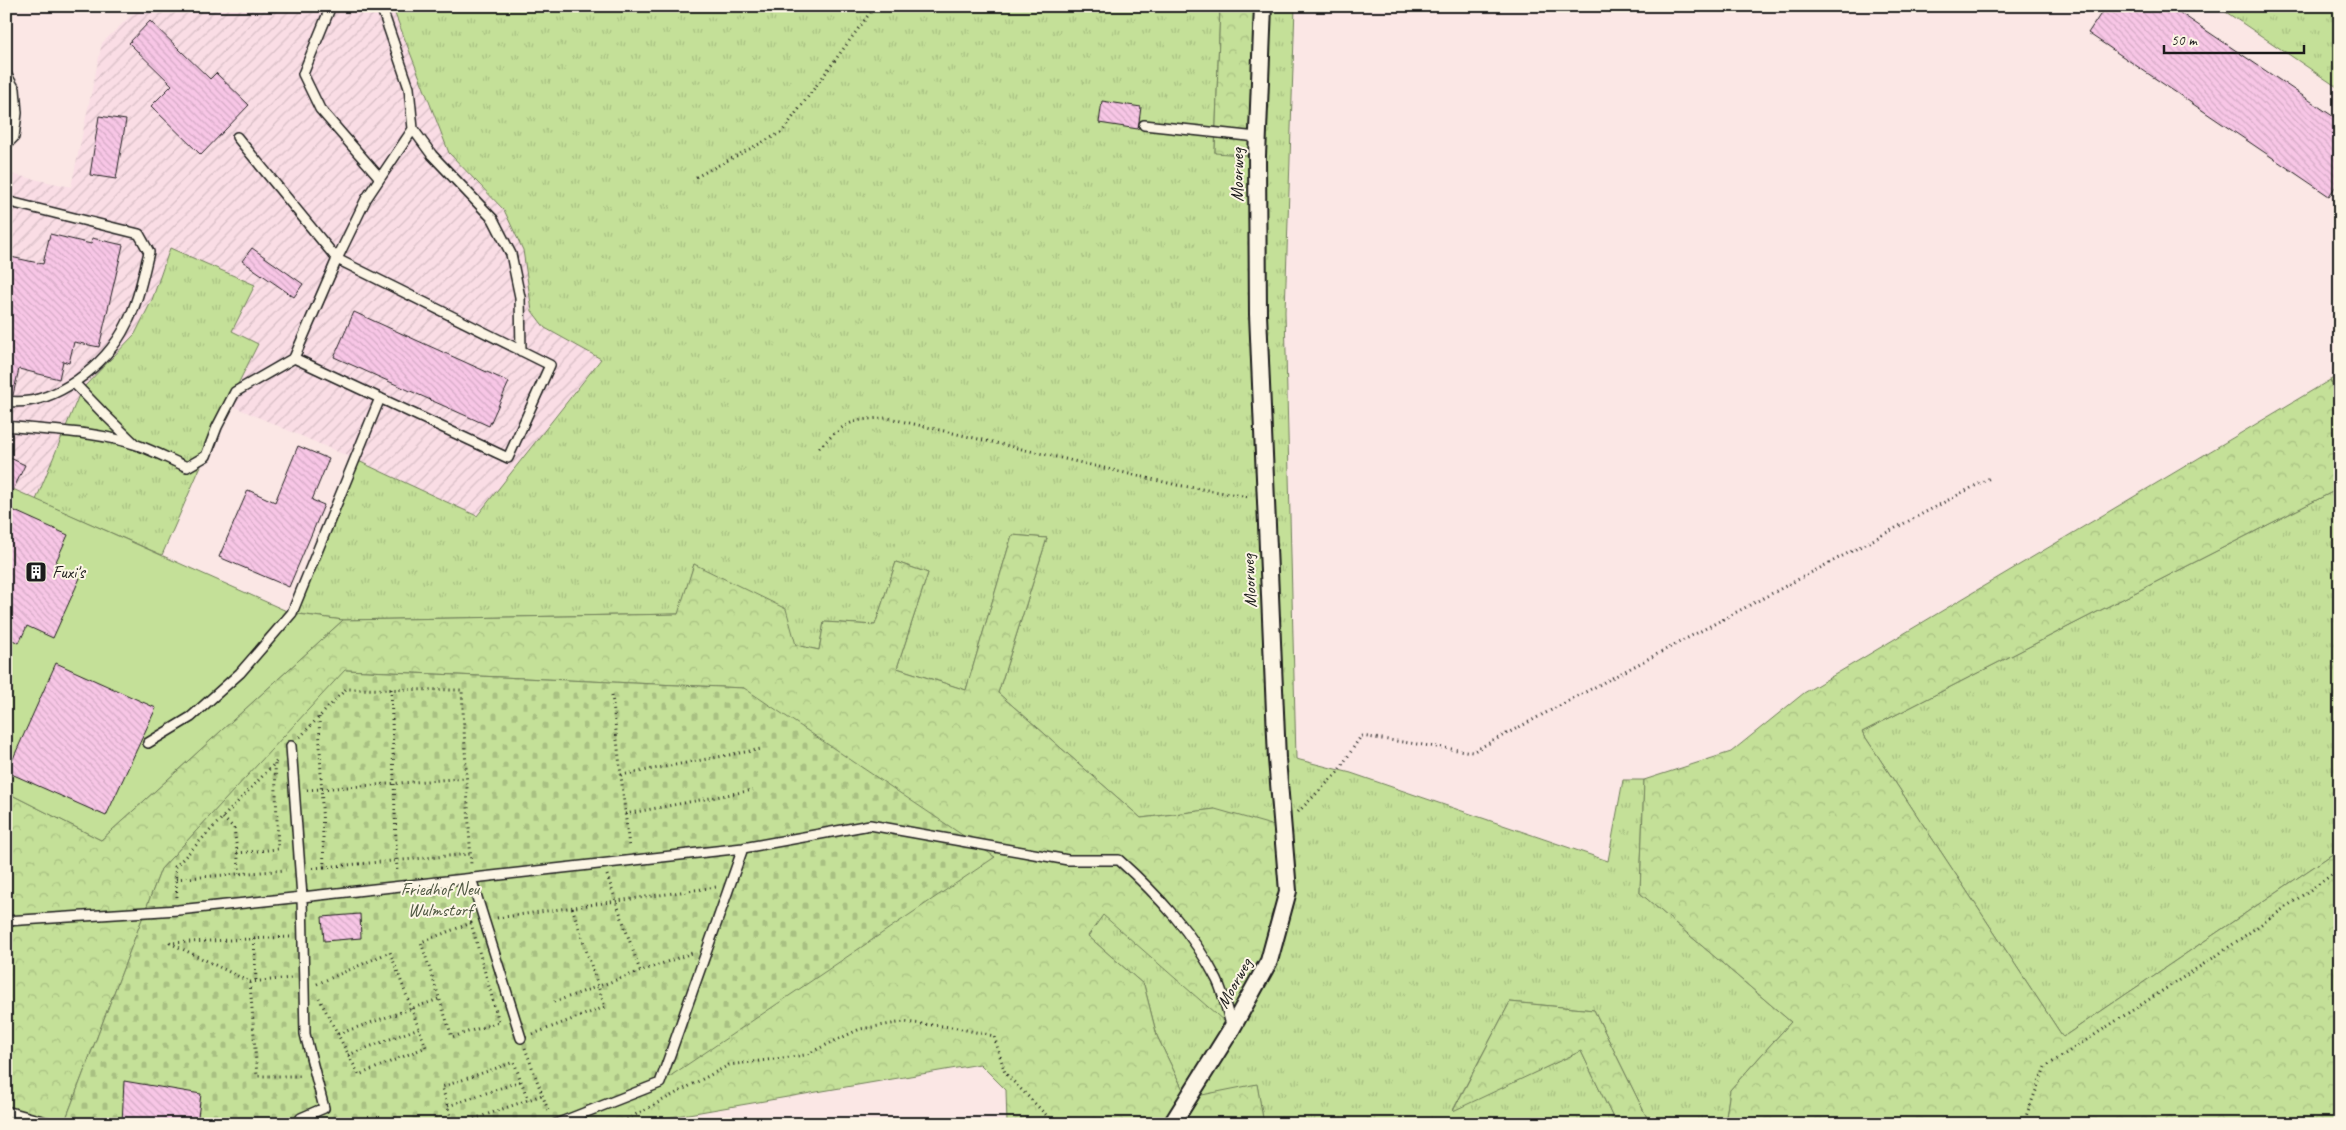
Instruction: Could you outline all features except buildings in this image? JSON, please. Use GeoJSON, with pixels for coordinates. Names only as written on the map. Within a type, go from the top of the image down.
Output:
{"type":"FeatureCollection","features":[{"type":"Feature","properties":{"kind":"street","name":"Moorweg"},"geometry":{"type":"LineString","coordinates":[[1172,1124],[1232,1028],[1269,961],[1288,891],[1282,828],[1265,500],[1258,314],[1257,137],[1263,6]]}},
{"type":"Feature","properties":{"kind":"lane"},"geometry":{"type":"LineString","coordinates":[[331,6],[304,74],[320,109],[380,178]]}},
{"type":"Feature","properties":{"kind":"lane"},"geometry":{"type":"LineString","coordinates":[[381,6],[409,88],[413,129],[432,154],[493,218],[511,254],[520,297],[521,351]]}},
{"type":"Feature","properties":{"kind":"lane"},"geometry":{"type":"LineString","coordinates":[[6,74],[15,89],[18,112],[14,137],[6,145]]}},
{"type":"Feature","properties":{"kind":"lane"},"geometry":{"type":"LineString","coordinates":[[1144,125],[1257,137]]}},
{"type":"Feature","properties":{"kind":"lane"},"geometry":{"type":"LineString","coordinates":[[6,426],[51,428],[104,437],[137,446],[187,467],[206,456],[235,392],[294,358],[337,259],[366,199],[413,129]]}},
{"type":"Feature","properties":{"kind":"lane"},"geometry":{"type":"LineString","coordinates":[[237,137],[337,259],[550,365],[508,458],[294,358]]}},
{"type":"Feature","properties":{"kind":"lane"},"geometry":{"type":"LineString","coordinates":[[6,202],[139,234],[149,252],[126,325],[114,345],[75,384],[41,398],[6,401]]}},
{"type":"Feature","properties":{"kind":"lane"},"geometry":{"type":"LineString","coordinates":[[75,384],[137,446]]}},
{"type":"Feature","properties":{"kind":"lane"},"geometry":{"type":"LineString","coordinates":[[148,743],[191,717],[240,673],[292,613],[380,398]]}},
{"type":"Feature","properties":{"kind":"lane"},"geometry":{"type":"LineString","coordinates":[[291,746],[308,986],[305,1034],[324,1108],[301,1118],[298,1124]]}},
{"type":"Feature","properties":{"kind":"lane"},"geometry":{"type":"LineString","coordinates":[[6,921],[178,910],[744,848],[870,825],[1068,860],[1119,860],[1157,897],[1196,942],[1218,982],[1232,1028]]}},
{"type":"Feature","properties":{"kind":"lane"},"geometry":{"type":"LineString","coordinates":[[556,1124],[660,1083],[744,848]]}},
{"type":"Feature","properties":{"kind":"lane"},"geometry":{"type":"LineString","coordinates":[[471,878],[521,1038]]}},
{"type":"Feature","properties":{"kind":"lane"},"geometry":{"type":"LineString","coordinates":[[6,1111],[53,1124]]}},
{"type":"Feature","properties":{"kind":"path"},"geometry":{"type":"LineString","coordinates":[[696,177],[782,132],[875,6]]}},
{"type":"Feature","properties":{"kind":"path"},"geometry":{"type":"LineString","coordinates":[[819,448],[841,427],[858,419],[888,418],[1177,485],[1265,500]]}},
{"type":"Feature","properties":{"kind":"path"},"geometry":{"type":"LineString","coordinates":[[1282,828],[1337,773],[1361,736],[1472,752],[1990,478]]}},
{"type":"Feature","properties":{"kind":"path"},"geometry":{"type":"LineString","coordinates":[[178,910],[175,867],[346,689],[462,690],[471,878]]}},
{"type":"Feature","properties":{"kind":"path"},"geometry":{"type":"LineString","coordinates":[[391,689],[398,886]]}},
{"type":"Feature","properties":{"kind":"path"},"geometry":{"type":"LineString","coordinates":[[612,695],[630,860]]}},
{"type":"Feature","properties":{"kind":"path"},"geometry":{"type":"LineString","coordinates":[[319,717],[324,867]]}},
{"type":"Feature","properties":{"kind":"path"},"geometry":{"type":"LineString","coordinates":[[621,775],[761,749]]}},
{"type":"Feature","properties":{"kind":"path"},"geometry":{"type":"LineString","coordinates":[[237,853],[278,849],[275,763]]}},
{"type":"Feature","properties":{"kind":"path"},"geometry":{"type":"LineString","coordinates":[[294,791],[466,778]]}},
{"type":"Feature","properties":{"kind":"path"},"geometry":{"type":"LineString","coordinates":[[625,814],[753,790]]}},
{"type":"Feature","properties":{"kind":"path"},"geometry":{"type":"LineString","coordinates":[[223,818],[234,828],[240,874]]}},
{"type":"Feature","properties":{"kind":"path"},"geometry":{"type":"LineString","coordinates":[[176,879],[470,854]]}},
{"type":"Feature","properties":{"kind":"path"},"geometry":{"type":"LineString","coordinates":[[603,863],[640,971]]}},
{"type":"Feature","properties":{"kind":"path"},"geometry":{"type":"LineString","coordinates":[[2023,1124],[2046,1067],[2216,956],[2340,869]]}},
{"type":"Feature","properties":{"kind":"path"},"geometry":{"type":"LineString","coordinates":[[484,920],[730,885]]}},
{"type":"Feature","properties":{"kind":"path"},"geometry":{"type":"LineString","coordinates":[[549,1113],[521,1038],[605,1007],[572,907]]}},
{"type":"Feature","properties":{"kind":"path"},"geometry":{"type":"LineString","coordinates":[[471,923],[499,1022],[452,1037],[439,999],[421,942],[471,923]]}},
{"type":"Feature","properties":{"kind":"path"},"geometry":{"type":"LineString","coordinates":[[294,937],[170,943],[250,982],[296,978],[297,986],[308,986],[390,952],[426,1047],[359,1075],[317,994]]}},
{"type":"Feature","properties":{"kind":"path"},"geometry":{"type":"LineString","coordinates":[[254,939],[256,981]]}},
{"type":"Feature","properties":{"kind":"path"},"geometry":{"type":"LineString","coordinates":[[554,1002],[708,947]]}},
{"type":"Feature","properties":{"kind":"path"},"geometry":{"type":"LineString","coordinates":[[250,982],[257,1076],[300,1076],[300,1066]]}},
{"type":"Feature","properties":{"kind":"path"},"geometry":{"type":"LineString","coordinates":[[338,1034],[439,999]]}},
{"type":"Feature","properties":{"kind":"path"},"geometry":{"type":"LineString","coordinates":[[618,1124],[728,1065],[805,1055],[860,1029],[904,1022],[952,1027],[994,1036],[1005,1073],[1054,1124]]}},
{"type":"Feature","properties":{"kind":"path"},"geometry":{"type":"LineString","coordinates":[[348,1054],[419,1028]]}},
{"type":"Feature","properties":{"kind":"path"},"geometry":{"type":"LineString","coordinates":[[453,1124],[442,1087],[514,1062],[528,1100]]}},
{"type":"Feature","properties":{"kind":"path"},"geometry":{"type":"LineString","coordinates":[[448,1106],[521,1081]]}},
{"type":"Feature","properties":{"kind":"path"},"geometry":{"type":"LineString","coordinates":[[460,1124],[542,1095]]}},
{"type":"Feature","properties":{"kind":"shaded area"},"geometry":{"type":"Polygon","coordinates":[[[138,6],[392,6],[449,153],[504,210],[523,250],[532,311],[545,328],[601,358],[477,516],[354,459],[228,404],[258,344],[232,331],[170,248],[152,300],[135,334],[81,390],[36,500],[6,486],[6,173],[71,187],[102,43],[140,7],[138,6]]]}},
{"type":"Feature","properties":{"kind":"green space"},"geometry":{"type":"Polygon","coordinates":[[[392,6],[1220,6],[1215,152],[1263,6],[1295,6],[1285,312],[1296,759],[1351,773],[1608,861],[1623,780],[1644,780],[1640,893],[1791,1022],[1730,1090],[1725,1124],[1650,1124],[1594,1010],[1510,1002],[1453,1110],[1581,1051],[1616,1124],[1264,1124],[1257,1085],[1187,1098],[1157,1036],[1144,985],[1088,936],[1102,915],[1215,809],[1141,818],[998,693],[1047,538],[1012,535],[966,690],[897,668],[928,573],[896,562],[875,625],[824,622],[819,650],[796,645],[694,564],[679,614],[343,620],[292,613],[354,459],[477,516],[601,359],[545,328],[532,311],[523,250],[504,210],[449,153],[392,6]]]}},
{"type":"Feature","properties":{"kind":"green space"},"geometry":{"type":"Polygon","coordinates":[[[1220,6],[1263,6],[1257,156],[1215,153],[1220,6]]]}},
{"type":"Feature","properties":{"kind":"green space"},"geometry":{"type":"Polygon","coordinates":[[[2217,6],[2340,6],[2340,89],[2217,6]]]}},
{"type":"Feature","properties":{"kind":"green space"},"geometry":{"type":"Polygon","coordinates":[[[170,248],[255,285],[232,331],[258,344],[228,404],[162,555],[36,500],[81,390],[135,334],[152,300],[170,248]]]}},
{"type":"Feature","properties":{"kind":"green space"},"geometry":{"type":"Polygon","coordinates":[[[2340,375],[2340,403],[2330,380],[2340,375]]]}},
{"type":"Feature","properties":{"kind":"green space"},"geometry":{"type":"Polygon","coordinates":[[[2330,380],[2340,403],[2340,488],[1862,732],[2063,1037],[2340,849],[2340,1124],[1725,1124],[1730,1090],[1791,1022],[1640,893],[1644,780],[1731,752],[1804,693],[2330,380]]]}},
{"type":"Feature","properties":{"kind":"green space"},"geometry":{"type":"Polygon","coordinates":[[[6,486],[291,613],[343,620],[101,840],[6,792],[6,486]]]}},
{"type":"Feature","properties":{"kind":"green space"},"geometry":{"type":"Polygon","coordinates":[[[2340,488],[2340,849],[2063,1037],[1862,732],[2340,488]]]}},
{"type":"Feature","properties":{"kind":"green space"},"geometry":{"type":"Polygon","coordinates":[[[1012,535],[1047,538],[998,693],[1141,818],[1215,809],[1282,828],[1288,891],[1269,961],[1232,1028],[1103,915],[1088,936],[1144,985],[1157,1036],[1187,1098],[1257,1084],[1264,1124],[1007,1124],[1006,1090],[980,1064],[665,1118],[659,1124],[556,1124],[744,688],[346,670],[161,869],[64,1124],[6,1124],[6,792],[101,840],[343,620],[678,614],[694,564],[786,609],[796,645],[819,650],[824,622],[875,625],[896,562],[928,573],[897,668],[966,690],[1012,535]]]}},
{"type":"Feature","properties":{"kind":"green space","name":"Friedhof Neu Wulmstorf"},"geometry":{"type":"Polygon","coordinates":[[[345,670],[744,688],[995,857],[660,1083],[556,1124],[64,1124],[161,869],[345,670]]]}},
{"type":"Feature","properties":{"kind":"green space"},"geometry":{"type":"Polygon","coordinates":[[[1510,1002],[1594,1010],[1650,1124],[1616,1124],[1581,1051],[1453,1111],[1510,1002]]]}},
{"type":"Feature","properties":{"kind":"place","name":"Fuxi's"},"geometry":{"type":"Point","coordinates":[36,572]}}]}
